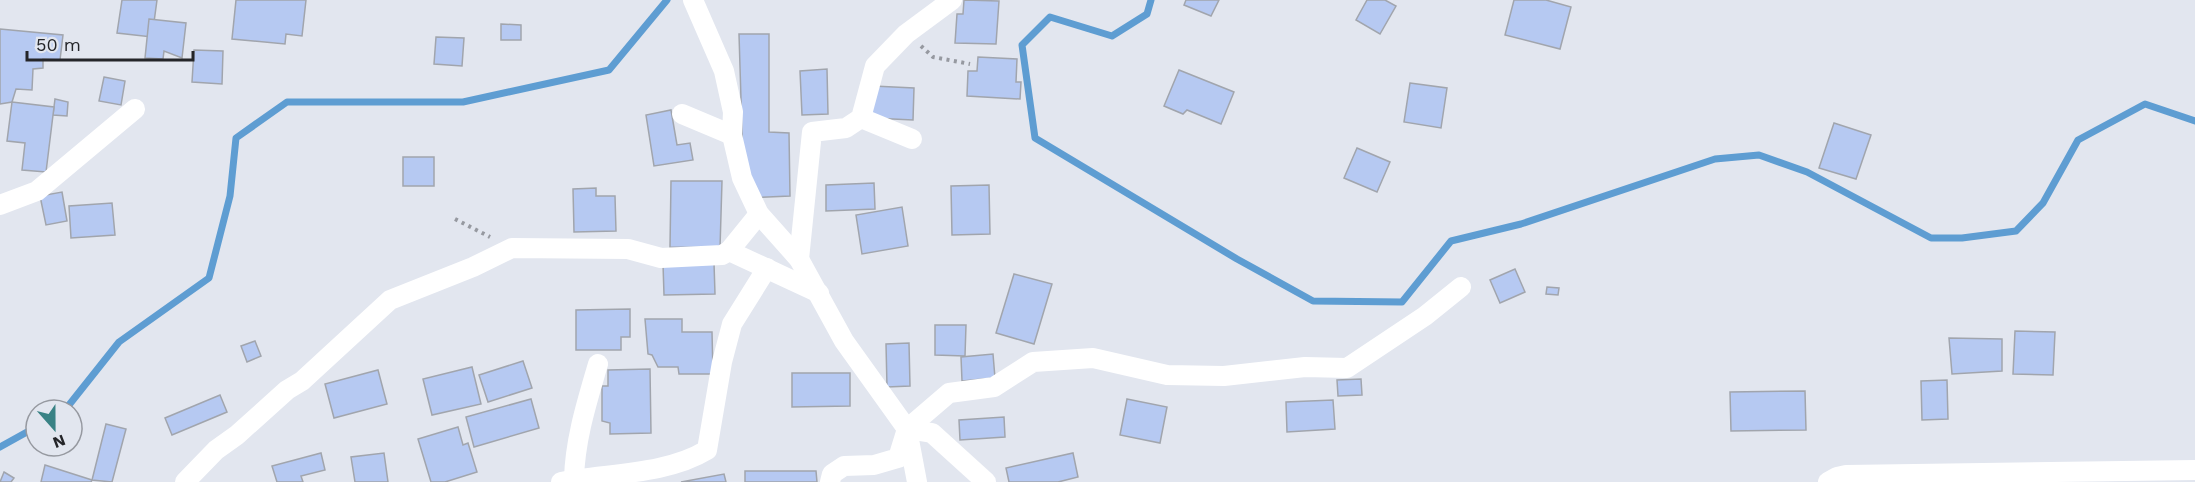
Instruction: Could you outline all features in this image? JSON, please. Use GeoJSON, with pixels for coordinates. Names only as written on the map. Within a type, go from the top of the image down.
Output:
{"type":"FeatureCollection","features":[{"type":"Feature","properties":{"kind":"street"},"geometry":{"type":"LineString","coordinates":[[799,260],[812,132],[846,128],[861,118],[875,66],[906,34],[952,0]]}},
{"type":"Feature","properties":{"kind":"street"},"geometry":{"type":"LineString","coordinates":[[695,4],[724,71],[733,112],[732,135],[742,178],[759,214],[799,260],[819,292],[844,341],[907,429],[917,482]]}},
{"type":"Feature","properties":{"kind":"street"},"geometry":{"type":"LineString","coordinates":[[0,205],[37,191],[135,109]]}},
{"type":"Feature","properties":{"kind":"street"},"geometry":{"type":"LineString","coordinates":[[682,114],[732,135]]}},
{"type":"Feature","properties":{"kind":"street"},"geometry":{"type":"LineString","coordinates":[[861,118],[912,139]]}},
{"type":"Feature","properties":{"kind":"street"},"geometry":{"type":"LineString","coordinates":[[186,482],[216,450],[237,435],[287,390],[302,381],[390,300],[473,267],[512,248],[628,249],[661,258],[722,255],[729,251],[759,214]]}},
{"type":"Feature","properties":{"kind":"street"},"geometry":{"type":"LineString","coordinates":[[729,251],[819,292]]}},
{"type":"Feature","properties":{"kind":"street"},"geometry":{"type":"LineString","coordinates":[[598,364],[581,422],[572,481],[663,467],[693,458],[706,450],[722,362],[732,324],[767,268]]}},
{"type":"Feature","properties":{"kind":"street"},"geometry":{"type":"LineString","coordinates":[[830,482],[832,474],[844,466],[874,465],[898,458],[907,429],[949,393],[993,387],[1033,362],[1093,358],[1167,375],[1224,376],[1305,367],[1347,368],[1425,316],[1461,287]]}},
{"type":"Feature","properties":{"kind":"street"},"geometry":{"type":"LineString","coordinates":[[907,429],[932,433],[986,482]]}},
{"type":"Feature","properties":{"kind":"street"},"geometry":{"type":"LineString","coordinates":[[1828,482],[1845,475],[2184,474]]}},
{"type":"Feature","properties":{"kind":"path"},"geometry":{"type":"LineString","coordinates":[[906,34],[933,57],[970,64]]}},
{"type":"Feature","properties":{"kind":"path"},"geometry":{"type":"LineString","coordinates":[[455,219],[512,248]]}},
{"type":"Feature","properties":{"kind":"building"},"geometry":{"type":"Polygon","coordinates":[[[122,0],[157,0],[152,37],[117,33],[122,0]]]}},
{"type":"Feature","properties":{"kind":"building"},"geometry":{"type":"Polygon","coordinates":[[[236,0],[306,0],[302,36],[286,34],[285,44],[232,39],[236,0]]]}},
{"type":"Feature","properties":{"kind":"building"},"geometry":{"type":"Polygon","coordinates":[[[964,0],[999,1],[996,44],[955,43],[957,14],[963,14],[964,0]]]}},
{"type":"Feature","properties":{"kind":"building"},"geometry":{"type":"Polygon","coordinates":[[[1186,0],[1219,0],[1211,16],[1184,5],[1186,0]]]}},
{"type":"Feature","properties":{"kind":"building"},"geometry":{"type":"Polygon","coordinates":[[[1367,0],[1385,0],[1396,6],[1380,34],[1356,20],[1367,0]]]}},
{"type":"Feature","properties":{"kind":"building"},"geometry":{"type":"Polygon","coordinates":[[[1514,0],[1546,0],[1571,7],[1560,49],[1505,35],[1514,0]]]}},
{"type":"Feature","properties":{"kind":"building"},"geometry":{"type":"Polygon","coordinates":[[[149,19],[186,23],[182,58],[164,51],[163,59],[145,58],[149,19]]]}},
{"type":"Feature","properties":{"kind":"building"},"geometry":{"type":"Polygon","coordinates":[[[501,24],[521,25],[521,40],[501,40],[501,24]]]}},
{"type":"Feature","properties":{"kind":"building"},"geometry":{"type":"Polygon","coordinates":[[[0,29],[63,35],[60,60],[43,59],[43,68],[33,69],[32,90],[16,89],[12,102],[0,104],[0,29]]]}},
{"type":"Feature","properties":{"kind":"building"},"geometry":{"type":"Polygon","coordinates":[[[739,34],[769,34],[769,132],[789,133],[790,196],[744,198],[739,34]]]}},
{"type":"Feature","properties":{"kind":"building"},"geometry":{"type":"Polygon","coordinates":[[[436,37],[464,38],[462,66],[434,64],[436,37]]]}},
{"type":"Feature","properties":{"kind":"building"},"geometry":{"type":"Polygon","coordinates":[[[194,50],[223,51],[222,84],[192,82],[194,50]]]}},
{"type":"Feature","properties":{"kind":"building"},"geometry":{"type":"Polygon","coordinates":[[[978,57],[1017,59],[1016,82],[1021,82],[1020,99],[967,96],[968,71],[977,71],[978,57]]]}},
{"type":"Feature","properties":{"kind":"building"},"geometry":{"type":"Polygon","coordinates":[[[827,69],[828,114],[802,115],[800,71],[827,69]]]}},
{"type":"Feature","properties":{"kind":"building"},"geometry":{"type":"Polygon","coordinates":[[[1179,70],[1234,92],[1221,124],[1187,110],[1183,114],[1164,106],[1179,70]]]}},
{"type":"Feature","properties":{"kind":"building"},"geometry":{"type":"Polygon","coordinates":[[[104,77],[125,81],[121,105],[99,101],[104,77]]]}},
{"type":"Feature","properties":{"kind":"building"},"geometry":{"type":"Polygon","coordinates":[[[1410,83],[1447,88],[1441,128],[1404,122],[1410,83]]]}},
{"type":"Feature","properties":{"kind":"building"},"geometry":{"type":"Polygon","coordinates":[[[873,86],[914,88],[913,120],[872,118],[873,86]]]}},
{"type":"Feature","properties":{"kind":"building"},"geometry":{"type":"Polygon","coordinates":[[[55,99],[68,102],[67,116],[53,115],[55,99]]]}},
{"type":"Feature","properties":{"kind":"building"},"geometry":{"type":"Polygon","coordinates":[[[12,102],[54,107],[46,172],[22,170],[25,143],[7,141],[12,102]]]}},
{"type":"Feature","properties":{"kind":"building"},"geometry":{"type":"Polygon","coordinates":[[[671,110],[677,145],[690,143],[693,160],[654,166],[646,115],[671,110]]]}},
{"type":"Feature","properties":{"kind":"building"},"geometry":{"type":"Polygon","coordinates":[[[1834,123],[1871,135],[1856,179],[1819,168],[1834,123]]]}},
{"type":"Feature","properties":{"kind":"building"},"geometry":{"type":"Polygon","coordinates":[[[1357,148],[1390,162],[1377,192],[1344,178],[1357,148]]]}},
{"type":"Feature","properties":{"kind":"building"},"geometry":{"type":"Polygon","coordinates":[[[403,157],[434,157],[434,186],[403,186],[403,157]]]}},
{"type":"Feature","properties":{"kind":"building"},"geometry":{"type":"Polygon","coordinates":[[[671,181],[722,181],[720,248],[670,247],[671,181]]]}},
{"type":"Feature","properties":{"kind":"building"},"geometry":{"type":"Polygon","coordinates":[[[874,183],[875,209],[826,211],[826,185],[874,183]]]}},
{"type":"Feature","properties":{"kind":"building"},"geometry":{"type":"Polygon","coordinates":[[[989,185],[990,234],[952,235],[951,186],[989,185]]]}},
{"type":"Feature","properties":{"kind":"building"},"geometry":{"type":"Polygon","coordinates":[[[596,188],[596,196],[615,196],[616,231],[574,232],[573,189],[596,188]]]}},
{"type":"Feature","properties":{"kind":"building"},"geometry":{"type":"Polygon","coordinates":[[[62,192],[67,221],[46,225],[40,196],[62,192]]]}},
{"type":"Feature","properties":{"kind":"building"},"geometry":{"type":"Polygon","coordinates":[[[112,203],[115,235],[71,238],[69,206],[112,203]]]}},
{"type":"Feature","properties":{"kind":"building"},"geometry":{"type":"Polygon","coordinates":[[[902,207],[908,246],[862,254],[856,215],[902,207]]]}},
{"type":"Feature","properties":{"kind":"building"},"geometry":{"type":"Polygon","coordinates":[[[714,263],[715,294],[664,295],[663,264],[714,263]]]}},
{"type":"Feature","properties":{"kind":"building"},"geometry":{"type":"Polygon","coordinates":[[[1515,269],[1525,292],[1500,303],[1490,280],[1515,269]]]}},
{"type":"Feature","properties":{"kind":"building"},"geometry":{"type":"Polygon","coordinates":[[[1014,274],[1052,284],[1034,344],[996,333],[1014,274]]]}},
{"type":"Feature","properties":{"kind":"building"},"geometry":{"type":"Polygon","coordinates":[[[1547,287],[1559,288],[1558,295],[1546,294],[1547,287]]]}},
{"type":"Feature","properties":{"kind":"building"},"geometry":{"type":"Polygon","coordinates":[[[630,309],[630,337],[621,337],[621,350],[576,350],[576,310],[630,309]]]}},
{"type":"Feature","properties":{"kind":"building"},"geometry":{"type":"Polygon","coordinates":[[[645,319],[682,319],[682,332],[712,332],[713,374],[679,374],[678,367],[658,367],[652,355],[648,354],[645,319]]]}},
{"type":"Feature","properties":{"kind":"building"},"geometry":{"type":"Polygon","coordinates":[[[935,325],[966,325],[965,356],[935,355],[935,325]]]}},
{"type":"Feature","properties":{"kind":"building"},"geometry":{"type":"Polygon","coordinates":[[[2015,331],[2055,332],[2053,375],[2013,374],[2015,331]]]}},
{"type":"Feature","properties":{"kind":"building"},"geometry":{"type":"Polygon","coordinates":[[[1949,338],[2002,339],[2002,371],[1952,374],[1949,338]]]}},
{"type":"Feature","properties":{"kind":"building"},"geometry":{"type":"Polygon","coordinates":[[[255,341],[261,356],[247,362],[241,346],[255,341]]]}},
{"type":"Feature","properties":{"kind":"building"},"geometry":{"type":"Polygon","coordinates":[[[909,343],[910,386],[887,387],[886,344],[909,343]]]}},
{"type":"Feature","properties":{"kind":"building"},"geometry":{"type":"Polygon","coordinates":[[[993,354],[995,378],[962,381],[961,357],[993,354]]]}},
{"type":"Feature","properties":{"kind":"building"},"geometry":{"type":"Polygon","coordinates":[[[523,361],[532,388],[488,402],[479,375],[523,361]]]}},
{"type":"Feature","properties":{"kind":"building"},"geometry":{"type":"Polygon","coordinates":[[[472,367],[481,404],[432,415],[423,379],[472,367]]]}},
{"type":"Feature","properties":{"kind":"building"},"geometry":{"type":"Polygon","coordinates":[[[650,369],[651,433],[610,434],[610,423],[602,421],[602,386],[608,386],[608,370],[650,369]]]}},
{"type":"Feature","properties":{"kind":"building"},"geometry":{"type":"Polygon","coordinates":[[[378,370],[387,404],[334,418],[325,384],[378,370]]]}},
{"type":"Feature","properties":{"kind":"building"},"geometry":{"type":"Polygon","coordinates":[[[792,373],[850,373],[850,406],[792,407],[792,373]]]}},
{"type":"Feature","properties":{"kind":"building"},"geometry":{"type":"Polygon","coordinates":[[[1361,379],[1362,395],[1338,396],[1337,380],[1361,379]]]}},
{"type":"Feature","properties":{"kind":"building"},"geometry":{"type":"Polygon","coordinates":[[[1947,380],[1948,419],[1922,420],[1921,381],[1947,380]]]}},
{"type":"Feature","properties":{"kind":"building"},"geometry":{"type":"Polygon","coordinates":[[[1805,391],[1806,430],[1731,431],[1730,392],[1805,391]]]}},
{"type":"Feature","properties":{"kind":"building"},"geometry":{"type":"Polygon","coordinates":[[[220,395],[227,412],[172,435],[165,418],[220,395]]]}},
{"type":"Feature","properties":{"kind":"building"},"geometry":{"type":"Polygon","coordinates":[[[531,399],[539,428],[474,447],[466,417],[531,399]]]}},
{"type":"Feature","properties":{"kind":"building"},"geometry":{"type":"Polygon","coordinates":[[[1127,399],[1167,407],[1160,443],[1120,435],[1127,399]]]}},
{"type":"Feature","properties":{"kind":"building"},"geometry":{"type":"Polygon","coordinates":[[[1333,400],[1335,429],[1287,432],[1286,402],[1333,400]]]}},
{"type":"Feature","properties":{"kind":"building"},"geometry":{"type":"Polygon","coordinates":[[[1004,417],[1005,437],[960,440],[959,420],[1004,417]]]}},
{"type":"Feature","properties":{"kind":"building"},"geometry":{"type":"Polygon","coordinates":[[[106,424],[126,429],[112,482],[92,480],[106,424]]]}},
{"type":"Feature","properties":{"kind":"building"},"geometry":{"type":"Polygon","coordinates":[[[458,427],[463,445],[468,443],[477,472],[445,482],[431,482],[418,439],[458,427]]]}},
{"type":"Feature","properties":{"kind":"building"},"geometry":{"type":"Polygon","coordinates":[[[321,453],[325,470],[301,476],[303,482],[277,482],[272,466],[321,453]]]}},
{"type":"Feature","properties":{"kind":"building"},"geometry":{"type":"Polygon","coordinates":[[[384,453],[388,482],[355,482],[351,457],[384,453]]]}},
{"type":"Feature","properties":{"kind":"building"},"geometry":{"type":"Polygon","coordinates":[[[1073,453],[1078,477],[1058,482],[1009,482],[1006,468],[1073,453]]]}},
{"type":"Feature","properties":{"kind":"building"},"geometry":{"type":"Polygon","coordinates":[[[45,465],[92,480],[91,482],[41,482],[45,465]]]}},
{"type":"Feature","properties":{"kind":"building"},"geometry":{"type":"Polygon","coordinates":[[[745,471],[816,471],[817,482],[745,482],[745,471]]]}},
{"type":"Feature","properties":{"kind":"building"},"geometry":{"type":"Polygon","coordinates":[[[4,472],[14,478],[11,482],[0,482],[4,472]]]}},
{"type":"Feature","properties":{"kind":"building"},"geometry":{"type":"Polygon","coordinates":[[[724,474],[726,482],[681,482],[724,474]]]}},
{"type":"Feature","properties":{"kind":"waterway"},"geometry":{"type":"LineString","coordinates":[[75,398],[119,342],[209,278],[230,196],[236,138],[287,102],[463,102],[609,70],[667,0]]}},
{"type":"Feature","properties":{"kind":"waterway"},"geometry":{"type":"LineString","coordinates":[[1151,0],[1147,14],[1112,36],[1050,17],[1022,45],[1035,138],[1237,259],[1313,301],[1402,302],[1451,241],[1521,224],[1715,159],[1759,155],[1807,172],[1931,238],[1962,238],[2016,231],[2043,203],[2078,140],[2145,104],[2195,121]]}},
{"type":"Feature","properties":{"kind":"waterway"},"geometry":{"type":"LineString","coordinates":[[0,447],[24,434]]}}]}
